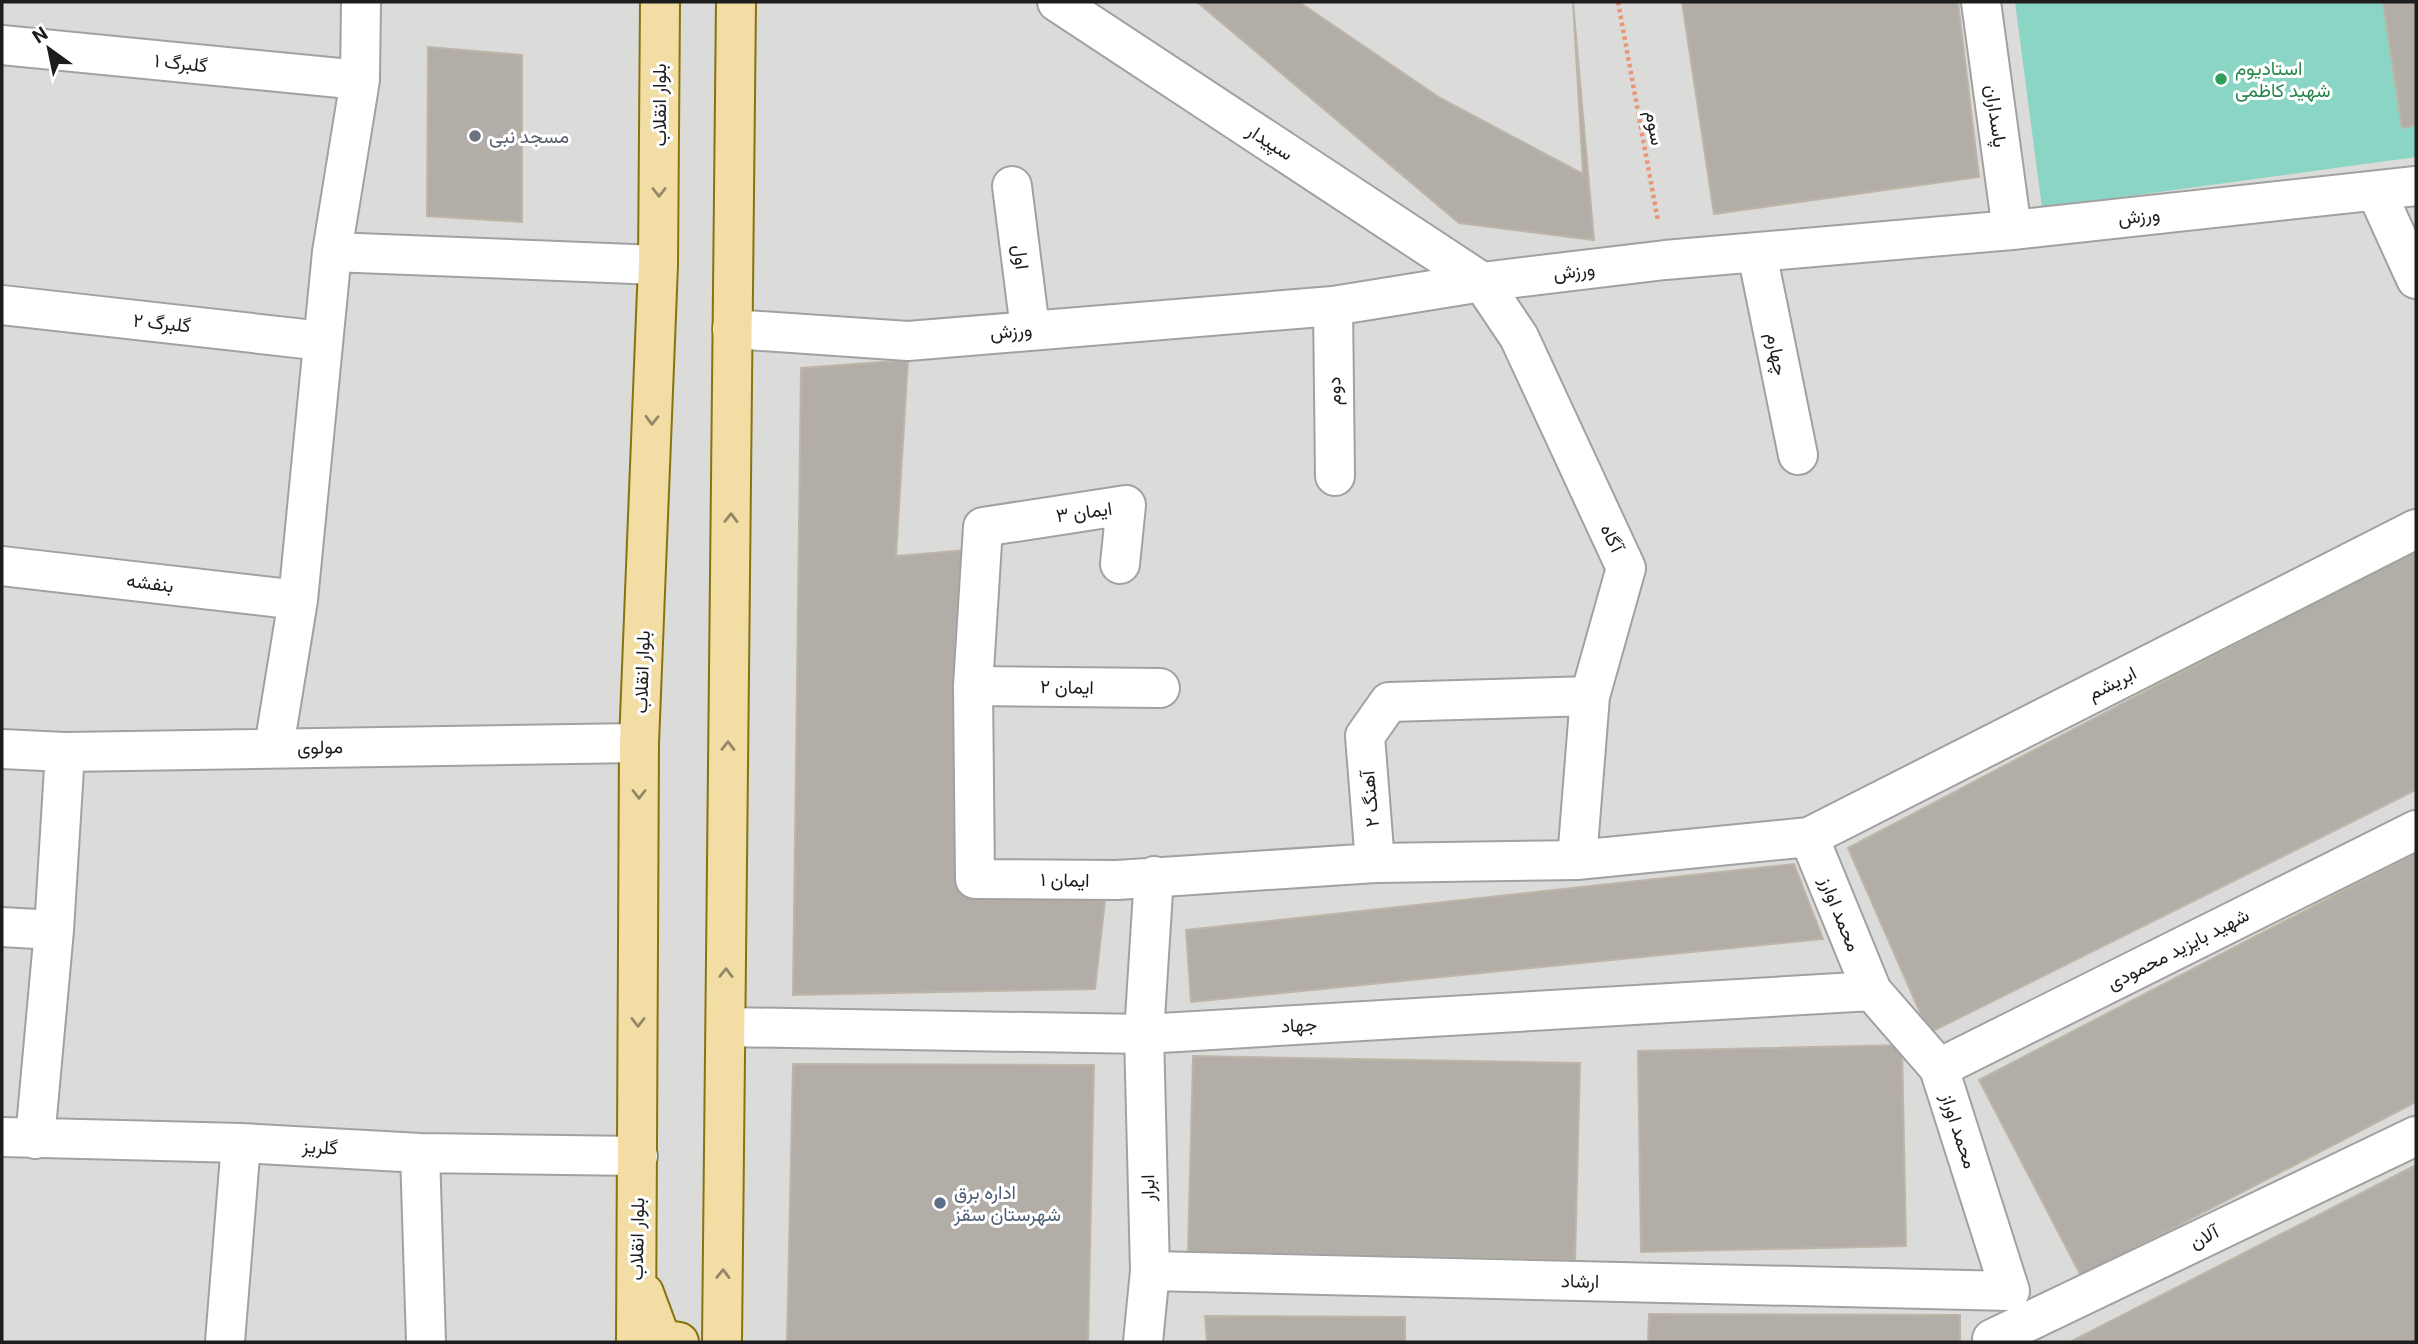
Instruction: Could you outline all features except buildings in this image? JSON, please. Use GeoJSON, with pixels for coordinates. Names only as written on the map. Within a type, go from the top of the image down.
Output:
{"type":"FeatureCollection","features":[{"type":"Feature","properties":{"kind":"main road","name":"بلوار انقلاب"},"geometry":{"type":"LineString","coordinates":[[636,1342],[639,743],[658,264],[660,2]]}},
{"type":"Feature","properties":{"kind":"main road"},"geometry":{"type":"LineString","coordinates":[[718,1341],[726,1027],[736,2]]}},
{"type":"Feature","properties":{"kind":"main road"},"geometry":{"type":"LineString","coordinates":[[637,1275],[661,1339],[679,1342]]}},
{"type":"Feature","properties":{"kind":"street"},"geometry":{"type":"LineString","coordinates":[[274,747],[298,600],[332,252],[360,80],[361,2]]}},
{"type":"Feature","properties":{"kind":"street","name":"سپیدار"},"geometry":{"type":"LineString","coordinates":[[1057,2],[1482,282]]}},
{"type":"Feature","properties":{"kind":"street","name":"پاسداران"},"geometry":{"type":"LineString","coordinates":[[1981,2],[2012,230]]}},
{"type":"Feature","properties":{"kind":"street","name":"گلبرگ ۱"},"geometry":{"type":"LineString","coordinates":[[2,45],[360,80]]}},
{"type":"Feature","properties":{"kind":"street","name":"اول"},"geometry":{"type":"LineString","coordinates":[[1012,186],[1030,329]]}},
{"type":"Feature","properties":{"kind":"street","name":"ورزش"},"geometry":{"type":"LineString","coordinates":[[732,329],[908,341],[1333,306],[1482,282],[1665,260],[2012,230],[2416,186]]}},
{"type":"Feature","properties":{"kind":"street"},"geometry":{"type":"LineString","coordinates":[[2376,191],[2416,279]]}},
{"type":"Feature","properties":{"kind":"street"},"geometry":{"type":"LineString","coordinates":[[332,252],[658,264]]}},
{"type":"Feature","properties":{"kind":"street","name":"چهارم"},"geometry":{"type":"LineString","coordinates":[[1757,253],[1798,455]]}},
{"type":"Feature","properties":{"kind":"street","name":"آگاه"},"geometry":{"type":"LineString","coordinates":[[1482,282],[1519,337],[1626,568],[1590,696],[1577,860]]}},
{"type":"Feature","properties":{"kind":"street","name":"گلبرگ ۲"},"geometry":{"type":"LineString","coordinates":[[2,305],[323,341]]}},
{"type":"Feature","properties":{"kind":"street","name":"دوم"},"geometry":{"type":"LineString","coordinates":[[1333,306],[1335,476]]}},
{"type":"Feature","properties":{"kind":"street","name":"ایمان ۳"},"geometry":{"type":"LineString","coordinates":[[974,686],[983,527],[1126,505],[1120,564]]}},
{"type":"Feature","properties":{"kind":"street","name":"ابریشم"},"geometry":{"type":"LineString","coordinates":[[1808,837],[2416,529]]}},
{"type":"Feature","properties":{"kind":"street","name":"بنفشه"},"geometry":{"type":"LineString","coordinates":[[2,566],[298,600]]}},
{"type":"Feature","properties":{"kind":"street","name":"ایمان ۲"},"geometry":{"type":"LineString","coordinates":[[974,686],[1160,688]]}},
{"type":"Feature","properties":{"kind":"street","name":"ایمان ۱"},"geometry":{"type":"LineString","coordinates":[[974,686],[975,879],[1117,880],[1375,863],[1577,860],[1808,837]]}},
{"type":"Feature","properties":{"kind":"street","name":"آهنگ ۲"},"geometry":{"type":"LineString","coordinates":[[1375,863],[1365,736],[1389,702],[1590,696]]}},
{"type":"Feature","properties":{"kind":"street","name":"مولوی"},"geometry":{"type":"LineString","coordinates":[[2,749],[65,751],[639,743]]}},
{"type":"Feature","properties":{"kind":"street"},"geometry":{"type":"LineString","coordinates":[[19,1138],[54,930],[65,751]]}},
{"type":"Feature","properties":{"kind":"street","name":"شهید بایزید محمودی"},"geometry":{"type":"LineString","coordinates":[[1939,1068],[2416,830]]}},
{"type":"Feature","properties":{"kind":"street","name":"محمد اوارز"},"geometry":{"type":"LineString","coordinates":[[1808,837],[1872,991]]}},
{"type":"Feature","properties":{"kind":"street","name":"ابرار"},"geometry":{"type":"LineString","coordinates":[[1143,1342],[1150,1271],[1144,1034],[1154,876]]}},
{"type":"Feature","properties":{"kind":"street"},"geometry":{"type":"LineString","coordinates":[[2,927],[54,930]]}},
{"type":"Feature","properties":{"kind":"street","name":"جهاد"},"geometry":{"type":"LineString","coordinates":[[726,1027],[1144,1034],[1872,991]]}},
{"type":"Feature","properties":{"kind":"street","name":"محمد اوراز"},"geometry":{"type":"LineString","coordinates":[[1872,991],[1939,1068],[2010,1291]]}},
{"type":"Feature","properties":{"kind":"street","name":"آلان"},"geometry":{"type":"LineString","coordinates":[[1992,1341],[2416,1136]]}},
{"type":"Feature","properties":{"kind":"street","name":"گلریز"},"geometry":{"type":"LineString","coordinates":[[19,1138],[241,1143],[421,1153],[638,1156]]}},
{"type":"Feature","properties":{"kind":"street"},"geometry":{"type":"LineString","coordinates":[[225,1342],[241,1143]]}},
{"type":"Feature","properties":{"kind":"street"},"geometry":{"type":"LineString","coordinates":[[421,1153],[426,1342]]}},
{"type":"Feature","properties":{"kind":"street","name":"ارشاد"},"geometry":{"type":"LineString","coordinates":[[1150,1271],[2010,1291]]}},
{"type":"Feature","properties":{"kind":"street"},"geometry":{"type":"LineString","coordinates":[[1992,1341],[2010,1291]]}},
{"type":"Feature","properties":{"kind":"path","name":"سوم"},"geometry":{"type":"LineString","coordinates":[[1618,2],[1665,260]]}},
{"type":"Feature","properties":{"kind":"shaded area"},"geometry":{"type":"Polygon","coordinates":[[[2,2],[2416,2],[2416,1342],[2,1342],[2,2]]]}},
{"type":"Feature","properties":{"kind":"shaded area","name":"استادیوم شهید کاظمی"},"geometry":{"type":"Polygon","coordinates":[[[2015,2],[2416,2],[2416,157],[2042,208],[2015,2]]]}},
{"type":"Feature","properties":{"kind":"place","name":"استادیوم شهید کاظمی"},"geometry":{"type":"Point","coordinates":[2221,79]}},
{"type":"Feature","properties":{"kind":"place","name":"مسجد نبی"},"geometry":{"type":"Point","coordinates":[475,136]}},
{"type":"Feature","properties":{"kind":"place","name":"اداره برق شهرستان سقز"},"geometry":{"type":"Point","coordinates":[940,1203]}}]}
